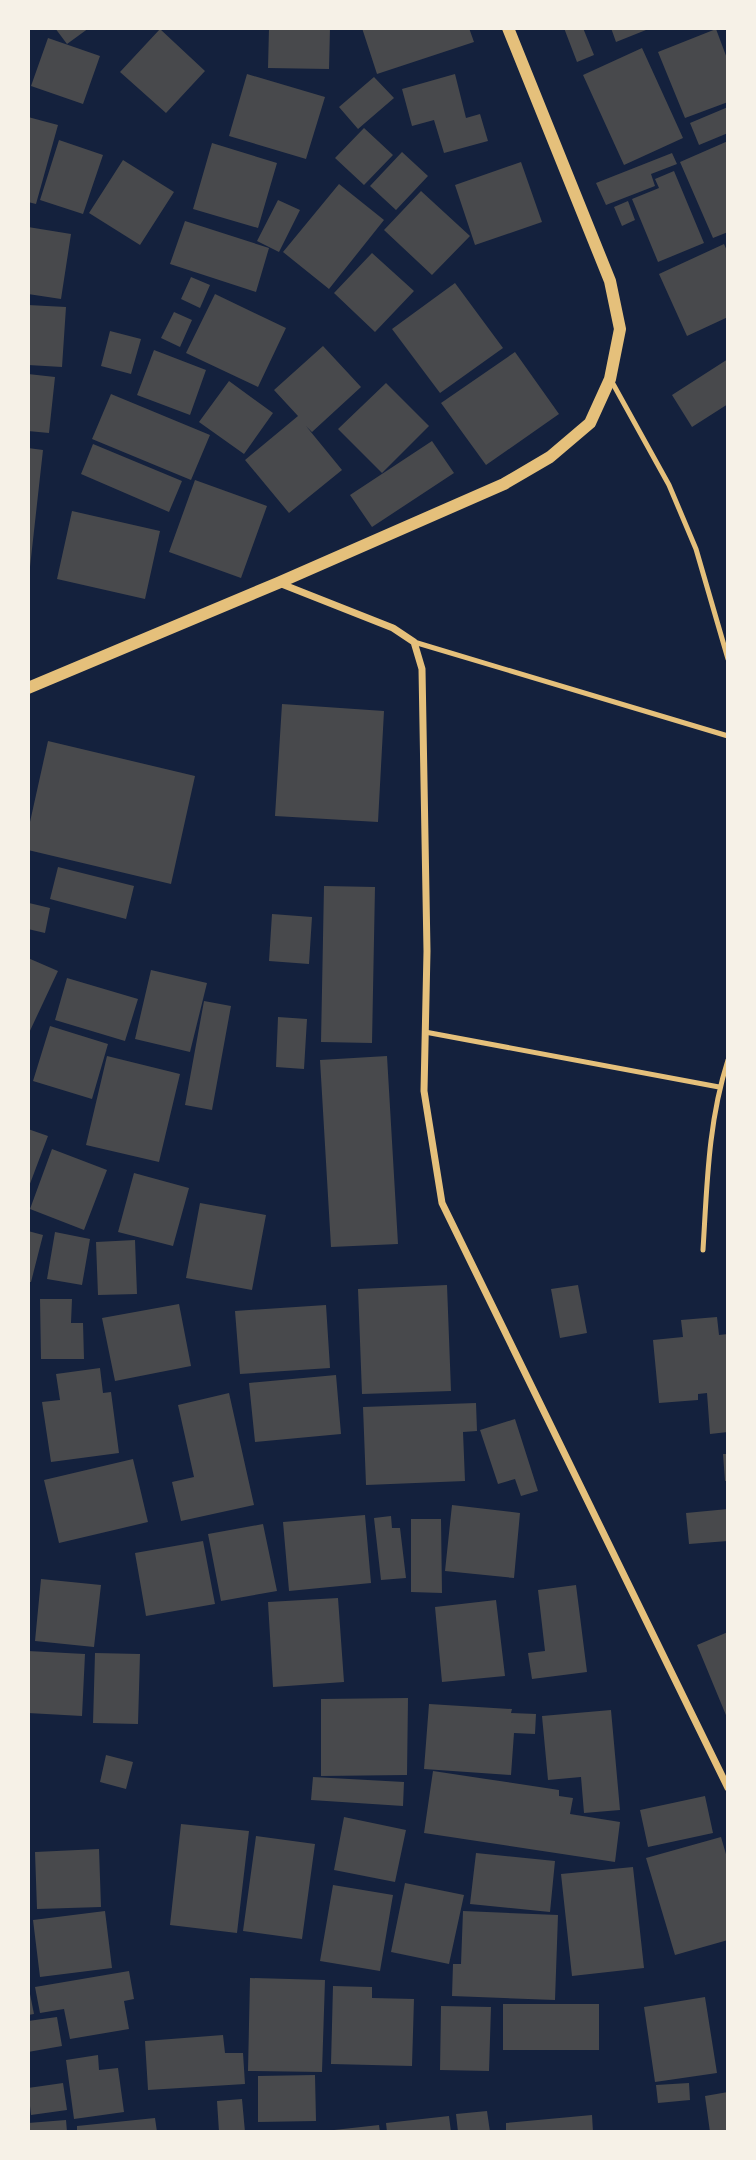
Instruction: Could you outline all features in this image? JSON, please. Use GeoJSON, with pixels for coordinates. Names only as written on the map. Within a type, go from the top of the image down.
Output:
{"type":"FeatureCollection","features":[{"type":"Feature","properties":{"kind":"street"},"geometry":{"type":"LineString","coordinates":[[28,688],[504,484],[550,457],[590,423],[610,379],[620,329],[610,281],[508,28]]}},
{"type":"Feature","properties":{"kind":"street"},"geometry":{"type":"LineString","coordinates":[[278,583],[393,628],[414,642],[422,668],[427,951],[424,1091],[442,1203],[728,1788]]}},
{"type":"Feature","properties":{"kind":"lane"},"geometry":{"type":"LineString","coordinates":[[610,379],[668,485],[696,549],[728,659]]}},
{"type":"Feature","properties":{"kind":"lane"},"geometry":{"type":"LineString","coordinates":[[414,642],[728,736]]}},
{"type":"Feature","properties":{"kind":"lane"},"geometry":{"type":"LineString","coordinates":[[425,1032],[719,1087]]}},
{"type":"Feature","properties":{"kind":"lane"},"geometry":{"type":"LineString","coordinates":[[703,1250],[709,1151],[719,1087],[728,1060]]}},
{"type":"Feature","properties":{"kind":"building"},"geometry":{"type":"Polygon","coordinates":[[[55,28],[89,28],[67,44],[55,28]]]}},
{"type":"Feature","properties":{"kind":"building"},"geometry":{"type":"Polygon","coordinates":[[[269,28],[330,28],[329,69],[268,68],[269,28]]]}},
{"type":"Feature","properties":{"kind":"building"},"geometry":{"type":"Polygon","coordinates":[[[362,28],[469,28],[474,42],[377,74],[362,28]]]}},
{"type":"Feature","properties":{"kind":"building"},"geometry":{"type":"Polygon","coordinates":[[[564,28],[583,28],[594,55],[577,62],[564,28]]]}},
{"type":"Feature","properties":{"kind":"building"},"geometry":{"type":"Polygon","coordinates":[[[611,28],[651,28],[616,42],[611,28]]]}},
{"type":"Feature","properties":{"kind":"building"},"geometry":{"type":"Polygon","coordinates":[[[160,29],[205,71],[166,113],[120,72],[160,29]]]}},
{"type":"Feature","properties":{"kind":"building"},"geometry":{"type":"Polygon","coordinates":[[[716,29],[728,61],[728,102],[685,118],[658,52],[716,29]]]}},
{"type":"Feature","properties":{"kind":"building"},"geometry":{"type":"Polygon","coordinates":[[[48,38],[100,56],[83,104],[31,86],[48,38]]]}},
{"type":"Feature","properties":{"kind":"building"},"geometry":{"type":"Polygon","coordinates":[[[642,48],[683,138],[624,165],[583,75],[642,48]]]}},
{"type":"Feature","properties":{"kind":"building"},"geometry":{"type":"Polygon","coordinates":[[[247,74],[325,97],[306,159],[229,136],[247,74]]]}},
{"type":"Feature","properties":{"kind":"building"},"geometry":{"type":"Polygon","coordinates":[[[455,74],[466,118],[480,114],[488,141],[444,153],[434,120],[412,126],[402,89],[455,74]]]}},
{"type":"Feature","properties":{"kind":"building"},"geometry":{"type":"Polygon","coordinates":[[[374,77],[394,98],[358,129],[339,107],[374,77]]]}},
{"type":"Feature","properties":{"kind":"building"},"geometry":{"type":"Polygon","coordinates":[[[728,107],[728,133],[699,145],[690,123],[728,107]]]}},
{"type":"Feature","properties":{"kind":"building"},"geometry":{"type":"Polygon","coordinates":[[[28,117],[58,125],[36,204],[28,202],[28,117]]]}},
{"type":"Feature","properties":{"kind":"building"},"geometry":{"type":"Polygon","coordinates":[[[364,128],[393,155],[364,185],[335,158],[364,128]]]}},
{"type":"Feature","properties":{"kind":"building"},"geometry":{"type":"Polygon","coordinates":[[[59,140],[103,155],[83,214],[40,200],[59,140]]]}},
{"type":"Feature","properties":{"kind":"building"},"geometry":{"type":"Polygon","coordinates":[[[728,141],[728,232],[713,238],[680,162],[728,141]]]}},
{"type":"Feature","properties":{"kind":"building"},"geometry":{"type":"Polygon","coordinates":[[[212,143],[277,163],[258,228],[193,209],[212,143]]]}},
{"type":"Feature","properties":{"kind":"building"},"geometry":{"type":"Polygon","coordinates":[[[402,152],[428,176],[396,210],[370,186],[402,152]]]}},
{"type":"Feature","properties":{"kind":"building"},"geometry":{"type":"Polygon","coordinates":[[[672,153],[677,164],[651,174],[655,186],[606,205],[596,183],[672,153]]]}},
{"type":"Feature","properties":{"kind":"building"},"geometry":{"type":"Polygon","coordinates":[[[123,160],[174,192],[140,245],[89,213],[123,160]]]}},
{"type":"Feature","properties":{"kind":"building"},"geometry":{"type":"Polygon","coordinates":[[[521,162],[542,222],[475,245],[455,185],[521,162]]]}},
{"type":"Feature","properties":{"kind":"building"},"geometry":{"type":"Polygon","coordinates":[[[674,171],[704,243],[658,262],[632,199],[659,188],[655,179],[674,171]]]}},
{"type":"Feature","properties":{"kind":"building"},"geometry":{"type":"Polygon","coordinates":[[[339,184],[384,220],[329,289],[283,252],[339,184]]]}},
{"type":"Feature","properties":{"kind":"building"},"geometry":{"type":"Polygon","coordinates":[[[421,191],[470,236],[432,275],[384,230],[421,191]]]}},
{"type":"Feature","properties":{"kind":"building"},"geometry":{"type":"Polygon","coordinates":[[[278,200],[300,210],[279,252],[257,241],[278,200]]]}},
{"type":"Feature","properties":{"kind":"building"},"geometry":{"type":"Polygon","coordinates":[[[628,201],[635,220],[622,226],[614,207],[628,201]]]}},
{"type":"Feature","properties":{"kind":"building"},"geometry":{"type":"Polygon","coordinates":[[[185,221],[269,248],[256,292],[170,264],[185,221]]]}},
{"type":"Feature","properties":{"kind":"building"},"geometry":{"type":"Polygon","coordinates":[[[28,227],[71,234],[61,299],[28,294],[28,227]]]}},
{"type":"Feature","properties":{"kind":"building"},"geometry":{"type":"Polygon","coordinates":[[[724,244],[728,253],[728,317],[687,336],[659,274],[724,244]]]}},
{"type":"Feature","properties":{"kind":"building"},"geometry":{"type":"Polygon","coordinates":[[[372,253],[414,291],[375,332],[334,293],[372,253]]]}},
{"type":"Feature","properties":{"kind":"building"},"geometry":{"type":"Polygon","coordinates":[[[191,277],[210,285],[200,308],[181,299],[191,277]]]}},
{"type":"Feature","properties":{"kind":"building"},"geometry":{"type":"Polygon","coordinates":[[[455,283],[503,348],[440,393],[392,329],[455,283]]]}},
{"type":"Feature","properties":{"kind":"building"},"geometry":{"type":"Polygon","coordinates":[[[215,294],[286,328],[258,387],[186,353],[215,294]]]}},
{"type":"Feature","properties":{"kind":"building"},"geometry":{"type":"Polygon","coordinates":[[[28,305],[66,307],[62,367],[28,365],[28,305]]]}},
{"type":"Feature","properties":{"kind":"building"},"geometry":{"type":"Polygon","coordinates":[[[174,312],[192,320],[180,347],[161,338],[174,312]]]}},
{"type":"Feature","properties":{"kind":"building"},"geometry":{"type":"Polygon","coordinates":[[[110,331],[141,339],[131,374],[101,366],[110,331]]]}},
{"type":"Feature","properties":{"kind":"building"},"geometry":{"type":"Polygon","coordinates":[[[323,346],[361,387],[312,432],[306,426],[342,470],[289,513],[245,460],[298,416],[274,390],[323,346]]]}},
{"type":"Feature","properties":{"kind":"building"},"geometry":{"type":"Polygon","coordinates":[[[154,350],[206,370],[190,415],[137,395],[154,350]]]}},
{"type":"Feature","properties":{"kind":"building"},"geometry":{"type":"Polygon","coordinates":[[[515,352],[559,414],[486,465],[441,403],[515,352]]]}},
{"type":"Feature","properties":{"kind":"building"},"geometry":{"type":"Polygon","coordinates":[[[728,359],[728,404],[692,427],[672,395],[728,359]]]}},
{"type":"Feature","properties":{"kind":"building"},"geometry":{"type":"Polygon","coordinates":[[[28,374],[55,377],[49,433],[28,431],[28,374]]]}},
{"type":"Feature","properties":{"kind":"building"},"geometry":{"type":"Polygon","coordinates":[[[229,381],[273,413],[244,454],[199,422],[229,381]]]}},
{"type":"Feature","properties":{"kind":"building"},"geometry":{"type":"Polygon","coordinates":[[[386,383],[429,426],[382,473],[338,429],[386,383]]]}},
{"type":"Feature","properties":{"kind":"building"},"geometry":{"type":"Polygon","coordinates":[[[111,394],[210,435],[191,480],[92,439],[111,394]]]}},
{"type":"Feature","properties":{"kind":"building"},"geometry":{"type":"Polygon","coordinates":[[[432,441],[454,473],[372,527],[350,495],[432,441]]]}},
{"type":"Feature","properties":{"kind":"building"},"geometry":{"type":"Polygon","coordinates":[[[93,444],[182,481],[169,512],[81,474],[93,444]]]}},
{"type":"Feature","properties":{"kind":"building"},"geometry":{"type":"Polygon","coordinates":[[[28,448],[43,450],[30,567],[28,567],[28,448]]]}},
{"type":"Feature","properties":{"kind":"building"},"geometry":{"type":"Polygon","coordinates":[[[195,480],[267,506],[241,578],[169,552],[195,480]]]}},
{"type":"Feature","properties":{"kind":"building"},"geometry":{"type":"Polygon","coordinates":[[[72,511],[160,531],[145,599],[57,579],[72,511]]]}},
{"type":"Feature","properties":{"kind":"building"},"geometry":{"type":"Polygon","coordinates":[[[282,704],[384,711],[378,822],[275,816],[282,704]]]}},
{"type":"Feature","properties":{"kind":"building"},"geometry":{"type":"Polygon","coordinates":[[[48,741],[195,776],[171,884],[28,850],[28,831],[48,741]]]}},
{"type":"Feature","properties":{"kind":"building"},"geometry":{"type":"Polygon","coordinates":[[[58,867],[134,886],[126,919],[50,899],[58,867]]]}},
{"type":"Feature","properties":{"kind":"building"},"geometry":{"type":"Polygon","coordinates":[[[324,886],[375,887],[372,1043],[321,1042],[324,886]]]}},
{"type":"Feature","properties":{"kind":"building"},"geometry":{"type":"Polygon","coordinates":[[[29,903],[50,908],[45,933],[28,929],[29,903]]]}},
{"type":"Feature","properties":{"kind":"building"},"geometry":{"type":"Polygon","coordinates":[[[272,914],[312,917],[309,964],[269,961],[272,914]]]}},
{"type":"Feature","properties":{"kind":"building"},"geometry":{"type":"Polygon","coordinates":[[[28,958],[58,971],[28,1035],[28,958]]]}},
{"type":"Feature","properties":{"kind":"building"},"geometry":{"type":"Polygon","coordinates":[[[151,970],[207,983],[190,1052],[135,1039],[151,970]]]}},
{"type":"Feature","properties":{"kind":"building"},"geometry":{"type":"Polygon","coordinates":[[[67,978],[138,999],[125,1041],[55,1020],[67,978]]]}},
{"type":"Feature","properties":{"kind":"building"},"geometry":{"type":"Polygon","coordinates":[[[204,1001],[231,1006],[212,1110],[185,1105],[204,1001]]]}},
{"type":"Feature","properties":{"kind":"building"},"geometry":{"type":"Polygon","coordinates":[[[278,1017],[307,1019],[304,1069],[276,1067],[278,1017]]]}},
{"type":"Feature","properties":{"kind":"building"},"geometry":{"type":"Polygon","coordinates":[[[50,1026],[108,1044],[92,1099],[33,1081],[50,1026]]]}},
{"type":"Feature","properties":{"kind":"building"},"geometry":{"type":"Polygon","coordinates":[[[107,1056],[180,1074],[159,1162],[86,1145],[107,1056]]]}},
{"type":"Feature","properties":{"kind":"building"},"geometry":{"type":"Polygon","coordinates":[[[387,1056],[398,1244],[331,1247],[320,1060],[387,1056]]]}},
{"type":"Feature","properties":{"kind":"building"},"geometry":{"type":"Polygon","coordinates":[[[28,1129],[48,1136],[28,1189],[28,1129]]]}},
{"type":"Feature","properties":{"kind":"building"},"geometry":{"type":"Polygon","coordinates":[[[52,1149],[107,1170],[84,1230],[30,1209],[52,1149]]]}},
{"type":"Feature","properties":{"kind":"building"},"geometry":{"type":"Polygon","coordinates":[[[134,1173],[189,1188],[173,1246],[118,1232],[134,1173]]]}},
{"type":"Feature","properties":{"kind":"building"},"geometry":{"type":"Polygon","coordinates":[[[200,1203],[266,1215],[252,1290],[186,1278],[200,1203]]]}},
{"type":"Feature","properties":{"kind":"building"},"geometry":{"type":"Polygon","coordinates":[[[28,1231],[43,1235],[31,1282],[28,1282],[28,1231]]]}},
{"type":"Feature","properties":{"kind":"building"},"geometry":{"type":"Polygon","coordinates":[[[55,1232],[90,1239],[82,1285],[47,1279],[55,1232]]]}},
{"type":"Feature","properties":{"kind":"building"},"geometry":{"type":"Polygon","coordinates":[[[135,1240],[137,1294],[98,1295],[96,1242],[135,1240]]]}},
{"type":"Feature","properties":{"kind":"building"},"geometry":{"type":"Polygon","coordinates":[[[447,1285],[451,1391],[362,1394],[358,1289],[447,1285]]]}},
{"type":"Feature","properties":{"kind":"building"},"geometry":{"type":"Polygon","coordinates":[[[578,1285],[587,1333],[560,1338],[551,1289],[578,1285]]]}},
{"type":"Feature","properties":{"kind":"building"},"geometry":{"type":"Polygon","coordinates":[[[40,1299],[72,1299],[71,1323],[83,1323],[84,1359],[41,1359],[40,1299]]]}},
{"type":"Feature","properties":{"kind":"building"},"geometry":{"type":"Polygon","coordinates":[[[179,1304],[191,1366],[115,1381],[102,1318],[179,1304]]]}},
{"type":"Feature","properties":{"kind":"building"},"geometry":{"type":"Polygon","coordinates":[[[326,1305],[330,1368],[240,1374],[235,1311],[326,1305]]]}},
{"type":"Feature","properties":{"kind":"building"},"geometry":{"type":"Polygon","coordinates":[[[717,1317],[719,1335],[728,1334],[728,1432],[710,1434],[707,1393],[698,1394],[698,1400],[659,1403],[653,1340],[683,1337],[681,1320],[717,1317]]]}},
{"type":"Feature","properties":{"kind":"building"},"geometry":{"type":"Polygon","coordinates":[[[100,1368],[103,1393],[111,1392],[119,1453],[51,1462],[42,1402],[60,1400],[56,1374],[100,1368]]]}},
{"type":"Feature","properties":{"kind":"building"},"geometry":{"type":"Polygon","coordinates":[[[336,1375],[341,1434],[255,1442],[249,1383],[336,1375]]]}},
{"type":"Feature","properties":{"kind":"building"},"geometry":{"type":"Polygon","coordinates":[[[229,1393],[254,1505],[181,1521],[172,1482],[194,1477],[178,1405],[229,1393]]]}},
{"type":"Feature","properties":{"kind":"building"},"geometry":{"type":"Polygon","coordinates":[[[476,1403],[477,1431],[463,1432],[465,1481],[366,1485],[363,1407],[476,1403]]]}},
{"type":"Feature","properties":{"kind":"building"},"geometry":{"type":"Polygon","coordinates":[[[515,1419],[538,1491],[521,1496],[515,1479],[498,1484],[480,1430],[515,1419]]]}},
{"type":"Feature","properties":{"kind":"building"},"geometry":{"type":"Polygon","coordinates":[[[723,1454],[728,1454],[728,1481],[725,1481],[723,1454]]]}},
{"type":"Feature","properties":{"kind":"building"},"geometry":{"type":"Polygon","coordinates":[[[133,1459],[148,1522],[59,1543],[44,1480],[133,1459]]]}},
{"type":"Feature","properties":{"kind":"building"},"geometry":{"type":"Polygon","coordinates":[[[452,1505],[520,1513],[514,1578],[445,1571],[452,1505]]]}},
{"type":"Feature","properties":{"kind":"building"},"geometry":{"type":"Polygon","coordinates":[[[728,1509],[728,1541],[689,1544],[686,1513],[728,1509]]]}},
{"type":"Feature","properties":{"kind":"building"},"geometry":{"type":"Polygon","coordinates":[[[365,1515],[371,1583],[289,1591],[283,1522],[365,1515]]]}},
{"type":"Feature","properties":{"kind":"building"},"geometry":{"type":"Polygon","coordinates":[[[391,1516],[392,1528],[400,1528],[406,1578],[381,1580],[374,1518],[391,1516]]]}},
{"type":"Feature","properties":{"kind":"building"},"geometry":{"type":"Polygon","coordinates":[[[411,1519],[441,1519],[442,1593],[411,1592],[411,1519]]]}},
{"type":"Feature","properties":{"kind":"building"},"geometry":{"type":"Polygon","coordinates":[[[263,1524],[277,1591],[221,1601],[208,1534],[263,1524]]]}},
{"type":"Feature","properties":{"kind":"building"},"geometry":{"type":"Polygon","coordinates":[[[203,1541],[215,1604],[146,1616],[135,1553],[203,1541]]]}},
{"type":"Feature","properties":{"kind":"building"},"geometry":{"type":"Polygon","coordinates":[[[41,1579],[101,1585],[94,1647],[35,1641],[41,1579]]]}},
{"type":"Feature","properties":{"kind":"building"},"geometry":{"type":"Polygon","coordinates":[[[576,1585],[587,1672],[532,1679],[528,1653],[545,1651],[538,1590],[576,1585]]]}},
{"type":"Feature","properties":{"kind":"building"},"geometry":{"type":"Polygon","coordinates":[[[338,1598],[344,1682],[273,1687],[268,1602],[338,1598]]]}},
{"type":"Feature","properties":{"kind":"building"},"geometry":{"type":"Polygon","coordinates":[[[496,1600],[505,1676],[442,1682],[435,1607],[496,1600]]]}},
{"type":"Feature","properties":{"kind":"building"},"geometry":{"type":"Polygon","coordinates":[[[728,1632],[728,1720],[697,1645],[728,1632]]]}},
{"type":"Feature","properties":{"kind":"building"},"geometry":{"type":"Polygon","coordinates":[[[28,1651],[85,1654],[82,1716],[28,1713],[28,1651]]]}},
{"type":"Feature","properties":{"kind":"building"},"geometry":{"type":"Polygon","coordinates":[[[95,1653],[140,1654],[138,1724],[93,1723],[95,1653]]]}},
{"type":"Feature","properties":{"kind":"building"},"geometry":{"type":"Polygon","coordinates":[[[408,1698],[407,1775],[321,1776],[321,1699],[408,1698]]]}},
{"type":"Feature","properties":{"kind":"building"},"geometry":{"type":"Polygon","coordinates":[[[429,1704],[512,1709],[511,1713],[536,1714],[535,1734],[514,1733],[511,1775],[424,1769],[429,1704]]]}},
{"type":"Feature","properties":{"kind":"building"},"geometry":{"type":"Polygon","coordinates":[[[611,1710],[620,1810],[584,1813],[581,1777],[548,1780],[542,1716],[611,1710]]]}},
{"type":"Feature","properties":{"kind":"building"},"geometry":{"type":"Polygon","coordinates":[[[106,1755],[133,1762],[126,1789],[100,1782],[106,1755]]]}},
{"type":"Feature","properties":{"kind":"building"},"geometry":{"type":"Polygon","coordinates":[[[433,1771],[559,1790],[559,1796],[573,1798],[570,1814],[620,1822],[615,1862],[424,1833],[433,1771]]]}},
{"type":"Feature","properties":{"kind":"building"},"geometry":{"type":"Polygon","coordinates":[[[313,1777],[404,1782],[403,1806],[311,1800],[313,1777]]]}},
{"type":"Feature","properties":{"kind":"building"},"geometry":{"type":"Polygon","coordinates":[[[705,1796],[713,1833],[648,1847],[640,1810],[705,1796]]]}},
{"type":"Feature","properties":{"kind":"building"},"geometry":{"type":"Polygon","coordinates":[[[344,1817],[406,1830],[395,1882],[334,1870],[344,1817]]]}},
{"type":"Feature","properties":{"kind":"building"},"geometry":{"type":"Polygon","coordinates":[[[181,1824],[249,1831],[237,1933],[170,1925],[181,1824]]]}},
{"type":"Feature","properties":{"kind":"building"},"geometry":{"type":"Polygon","coordinates":[[[256,1836],[315,1844],[302,1939],[243,1931],[256,1836]]]}},
{"type":"Feature","properties":{"kind":"building"},"geometry":{"type":"Polygon","coordinates":[[[721,1837],[728,1861],[728,1940],[675,1955],[646,1858],[721,1837]]]}},
{"type":"Feature","properties":{"kind":"building"},"geometry":{"type":"Polygon","coordinates":[[[99,1849],[101,1907],[37,1909],[35,1852],[99,1849]]]}},
{"type":"Feature","properties":{"kind":"building"},"geometry":{"type":"Polygon","coordinates":[[[476,1853],[555,1861],[550,1912],[470,1904],[476,1853]]]}},
{"type":"Feature","properties":{"kind":"building"},"geometry":{"type":"Polygon","coordinates":[[[633,1867],[644,1968],[572,1976],[561,1874],[633,1867]]]}},
{"type":"Feature","properties":{"kind":"building"},"geometry":{"type":"Polygon","coordinates":[[[405,1883],[464,1895],[449,1964],[391,1952],[405,1883]]]}},
{"type":"Feature","properties":{"kind":"building"},"geometry":{"type":"Polygon","coordinates":[[[333,1885],[393,1895],[380,1971],[320,1961],[333,1885]]]}},
{"type":"Feature","properties":{"kind":"building"},"geometry":{"type":"Polygon","coordinates":[[[105,1911],[112,1968],[40,1977],[33,1920],[105,1911]]]}},
{"type":"Feature","properties":{"kind":"building"},"geometry":{"type":"Polygon","coordinates":[[[463,1911],[558,1915],[555,2000],[452,1996],[453,1964],[461,1964],[463,1911]]]}},
{"type":"Feature","properties":{"kind":"building"},"geometry":{"type":"Polygon","coordinates":[[[129,1971],[134,1999],[124,2001],[129,2029],[70,2039],[64,2009],[40,2013],[35,1987],[129,1971]]]}},
{"type":"Feature","properties":{"kind":"building"},"geometry":{"type":"Polygon","coordinates":[[[250,1978],[325,1980],[322,2072],[248,2071],[250,1978]]]}},
{"type":"Feature","properties":{"kind":"building"},"geometry":{"type":"Polygon","coordinates":[[[28,1984],[34,2014],[28,2015],[28,1984]]]}},
{"type":"Feature","properties":{"kind":"building"},"geometry":{"type":"Polygon","coordinates":[[[333,1986],[372,1987],[372,1998],[414,1999],[412,2066],[331,2064],[333,1986]]]}},
{"type":"Feature","properties":{"kind":"building"},"geometry":{"type":"Polygon","coordinates":[[[705,1997],[717,2073],[655,2082],[644,2007],[705,1997]]]}},
{"type":"Feature","properties":{"kind":"building"},"geometry":{"type":"Polygon","coordinates":[[[503,2004],[599,2004],[599,2050],[503,2050],[503,2004]]]}},
{"type":"Feature","properties":{"kind":"building"},"geometry":{"type":"Polygon","coordinates":[[[441,2006],[491,2007],[489,2071],[440,2070],[441,2006]]]}},
{"type":"Feature","properties":{"kind":"building"},"geometry":{"type":"Polygon","coordinates":[[[57,2017],[62,2046],[28,2052],[28,2021],[57,2017]]]}},
{"type":"Feature","properties":{"kind":"building"},"geometry":{"type":"Polygon","coordinates":[[[223,2035],[225,2053],[243,2053],[245,2084],[148,2090],[145,2041],[223,2035]]]}},
{"type":"Feature","properties":{"kind":"building"},"geometry":{"type":"Polygon","coordinates":[[[98,2055],[99,2070],[118,2068],[124,2112],[74,2119],[66,2060],[98,2055]]]}},
{"type":"Feature","properties":{"kind":"building"},"geometry":{"type":"Polygon","coordinates":[[[315,2075],[316,2121],[258,2122],[258,2076],[315,2075]]]}},
{"type":"Feature","properties":{"kind":"building"},"geometry":{"type":"Polygon","coordinates":[[[63,2083],[67,2110],[31,2115],[28,2088],[63,2083]]]}},
{"type":"Feature","properties":{"kind":"building"},"geometry":{"type":"Polygon","coordinates":[[[689,2083],[690,2100],[658,2103],[656,2085],[689,2083]]]}},
{"type":"Feature","properties":{"kind":"building"},"geometry":{"type":"Polygon","coordinates":[[[728,2092],[728,2131],[710,2132],[705,2096],[728,2092]]]}},
{"type":"Feature","properties":{"kind":"building"},"geometry":{"type":"Polygon","coordinates":[[[242,2099],[245,2132],[219,2132],[217,2101],[242,2099]]]}},
{"type":"Feature","properties":{"kind":"building"},"geometry":{"type":"Polygon","coordinates":[[[487,2111],[490,2132],[458,2132],[456,2114],[487,2111]]]}},
{"type":"Feature","properties":{"kind":"building"},"geometry":{"type":"Polygon","coordinates":[[[592,2115],[593,2132],[506,2132],[506,2123],[592,2115]]]}},
{"type":"Feature","properties":{"kind":"building"},"geometry":{"type":"Polygon","coordinates":[[[449,2116],[451,2132],[387,2132],[386,2123],[449,2116]]]}},
{"type":"Feature","properties":{"kind":"building"},"geometry":{"type":"Polygon","coordinates":[[[155,2118],[157,2132],[77,2132],[77,2126],[155,2118]]]}},
{"type":"Feature","properties":{"kind":"building"},"geometry":{"type":"Polygon","coordinates":[[[66,2120],[67,2132],[28,2132],[28,2123],[66,2120]]]}},
{"type":"Feature","properties":{"kind":"building"},"geometry":{"type":"Polygon","coordinates":[[[379,2125],[380,2132],[334,2132],[334,2130],[379,2125]]]}}]}
